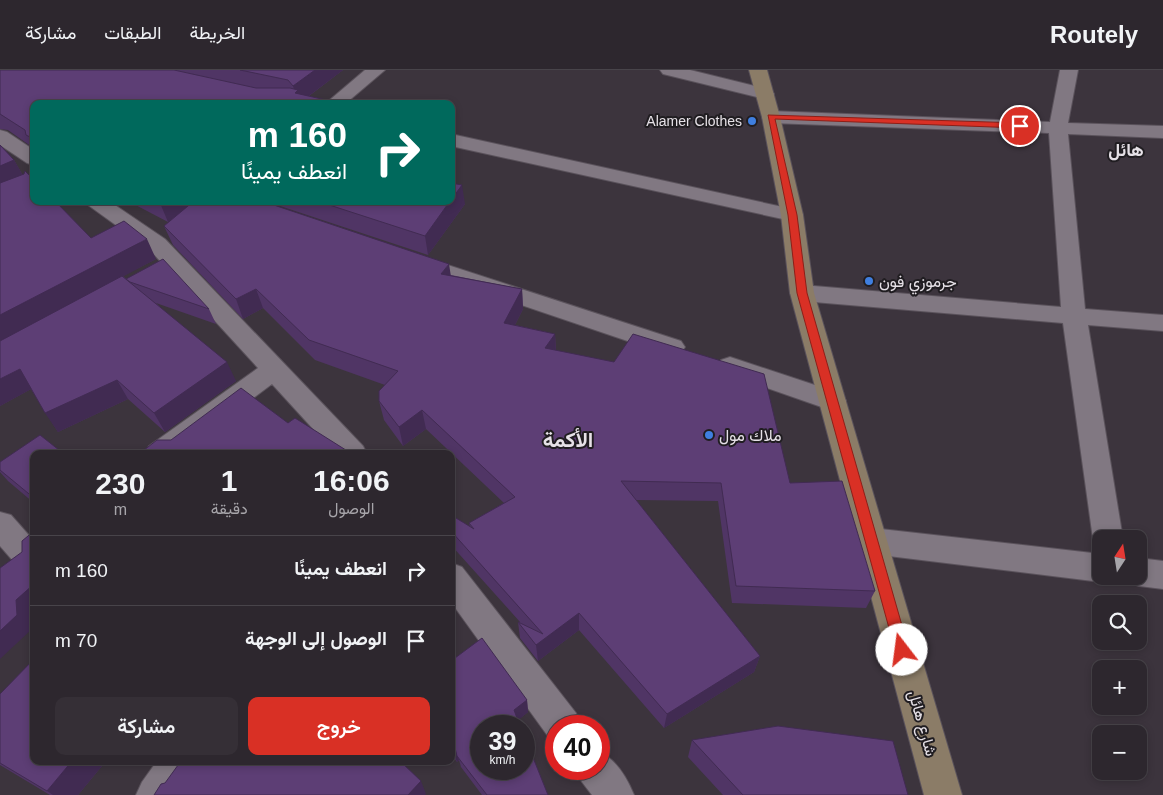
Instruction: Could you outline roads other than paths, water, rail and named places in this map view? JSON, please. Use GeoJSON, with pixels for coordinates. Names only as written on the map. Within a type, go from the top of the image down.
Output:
{"type":"FeatureCollection","features":[{"type":"Feature","properties":{"kind":"street"},"geometry":{"type":"LineString","coordinates":[[339,100],[376,70]]}},
{"type":"Feature","properties":{"kind":"street"},"geometry":{"type":"LineString","coordinates":[[669,70],[765,94],[1058,127],[1163,132]]}},
{"type":"Feature","properties":{"kind":"street"},"geometry":{"type":"LineString","coordinates":[[1069,70],[1058,127],[1074,316],[1107,530]]}},
{"type":"Feature","properties":{"kind":"street","name":"شارع هائل"},"geometry":{"type":"LineString","coordinates":[[765,94],[792,215],[802,293],[943,795]]}},
{"type":"Feature","properties":{"kind":"street"},"geometry":{"type":"LineString","coordinates":[[0,136],[30,157]]}},
{"type":"Feature","properties":{"kind":"street"},"geometry":{"type":"LineString","coordinates":[[455,141],[792,215]]}},
{"type":"Feature","properties":{"kind":"street"},"geometry":{"type":"LineString","coordinates":[[100,205],[165,252],[349,450]]}},
{"type":"Feature","properties":{"kind":"street"},"geometry":{"type":"LineString","coordinates":[[397,255],[833,401]]}},
{"type":"Feature","properties":{"kind":"street"},"geometry":{"type":"LineString","coordinates":[[802,293],[1163,323]]}},
{"type":"Feature","properties":{"kind":"street"},"geometry":{"type":"LineString","coordinates":[[164,450],[274,369]]}},
{"type":"Feature","properties":{"kind":"street"},"geometry":{"type":"LineString","coordinates":[[0,524],[22,556]]}},
{"type":"Feature","properties":{"kind":"street"},"geometry":{"type":"LineString","coordinates":[[872,541],[1092,567]]}},
{"type":"Feature","properties":{"kind":"street"},"geometry":{"type":"LineString","coordinates":[[1148,573],[1163,575]]}},
{"type":"Feature","properties":{"kind":"street"},"geometry":{"type":"LineString","coordinates":[[455,582],[555,715]]}},
{"type":"Feature","properties":{"kind":"street"},"geometry":{"type":"LineString","coordinates":[[155,795],[177,765]]}},
{"type":"Feature","properties":{"kind":"street"},"geometry":{"type":"LineString","coordinates":[[603,780],[615,795]]}},
{"type":"Feature","properties":{"kind":"place","name":"Alamer Clothes"},"geometry":{"type":"Point","coordinates":[752,121]}},
{"type":"Feature","properties":{"kind":"place","name":"جرموزي فون"},"geometry":{"type":"Point","coordinates":[869,281]}},
{"type":"Feature","properties":{"kind":"place","name":"ملاك مول"},"geometry":{"type":"Point","coordinates":[709,435]}},
{"type":"Feature","properties":{"kind":"district","name":"هائل"},"geometry":{"type":"Point","coordinates":[1126,150]}},
{"type":"Feature","properties":{"kind":"district","name":"الأكمة"},"geometry":{"type":"Point","coordinates":[568,440]}}]}
